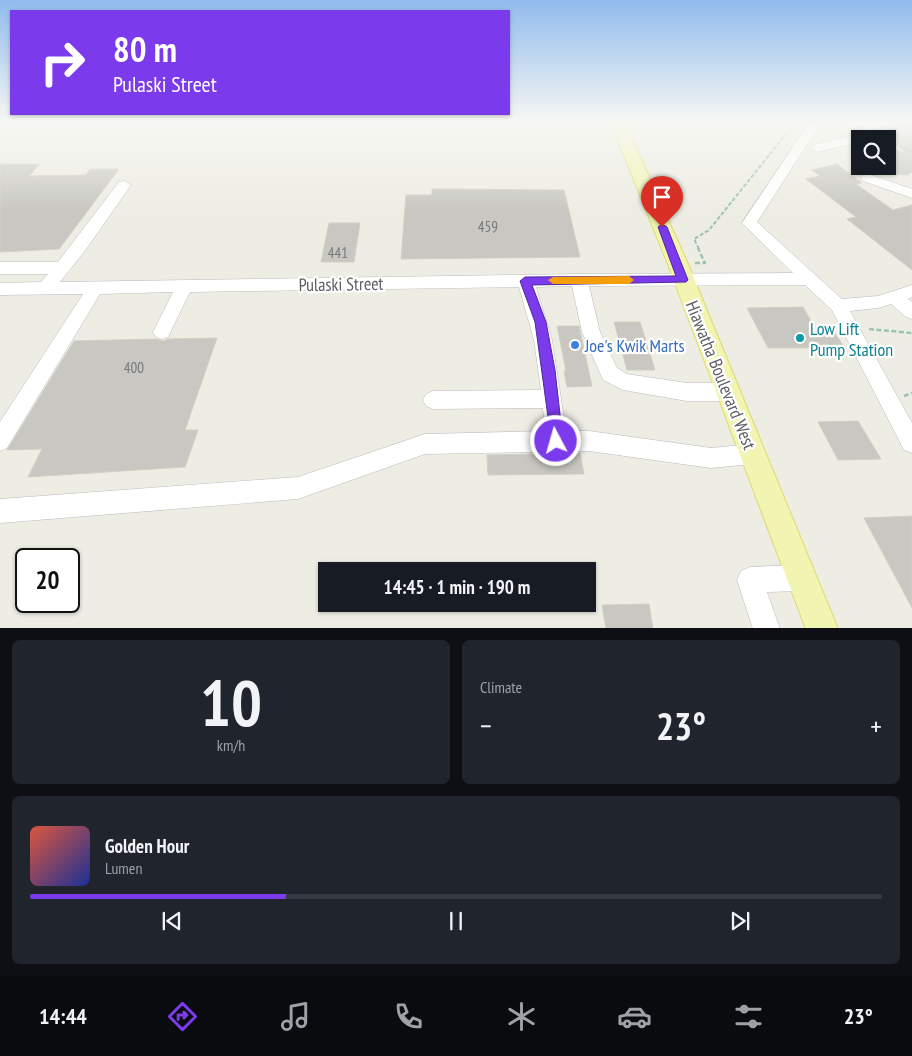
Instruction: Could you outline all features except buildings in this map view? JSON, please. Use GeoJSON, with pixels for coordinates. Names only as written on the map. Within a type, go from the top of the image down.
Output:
{"type":"FeatureCollection","features":[{"type":"Feature","properties":{"kind":"main road","name":"Hiawatha Boulevard West"},"geometry":{"type":"LineString","coordinates":[[631,152],[680,271],[822,628]]}},
{"type":"Feature","properties":{"kind":"street"},"geometry":{"type":"LineString","coordinates":[[795,152],[749,223],[838,306],[912,443]]}},
{"type":"Feature","properties":{"kind":"street"},"geometry":{"type":"LineString","coordinates":[[868,178],[912,194]]}},
{"type":"Feature","properties":{"kind":"street"},"geometry":{"type":"LineString","coordinates":[[45,289],[124,185]]}},
{"type":"Feature","properties":{"kind":"street"},"geometry":{"type":"LineString","coordinates":[[0,268],[62,268]]}},
{"type":"Feature","properties":{"kind":"street","name":"Pulaski Street"},"geometry":{"type":"LineString","coordinates":[[0,289],[580,280],[680,271],[809,279]]}},
{"type":"Feature","properties":{"kind":"street"},"geometry":{"type":"LineString","coordinates":[[580,280],[591,332],[610,374],[623,382],[687,392],[728,392]]}},
{"type":"Feature","properties":{"kind":"street"},"geometry":{"type":"LineString","coordinates":[[525,281],[541,322],[556,441]]}},
{"type":"Feature","properties":{"kind":"street"},"geometry":{"type":"LineString","coordinates":[[162,332],[185,286]]}},
{"type":"Feature","properties":{"kind":"street"},"geometry":{"type":"LineString","coordinates":[[0,440],[95,288]]}},
{"type":"Feature","properties":{"kind":"street"},"geometry":{"type":"LineString","coordinates":[[838,306],[878,302],[912,290]]}},
{"type":"Feature","properties":{"kind":"street"},"geometry":{"type":"LineString","coordinates":[[894,297],[912,312]]}},
{"type":"Feature","properties":{"kind":"street"},"geometry":{"type":"LineString","coordinates":[[433,400],[552,399]]}},
{"type":"Feature","properties":{"kind":"street"},"geometry":{"type":"LineString","coordinates":[[0,511],[298,488],[425,444],[589,440],[711,458],[752,454]]}},
{"type":"Feature","properties":{"kind":"street"},"geometry":{"type":"LineString","coordinates":[[767,628],[750,580],[802,578]]}},
{"type":"Feature","properties":{"kind":"path"},"geometry":{"type":"LineString","coordinates":[[680,271],[705,263],[694,239],[709,230],[771,152]]}},
{"type":"Feature","properties":{"kind":"path"},"geometry":{"type":"LineString","coordinates":[[849,326],[912,333]]}},
{"type":"Feature","properties":{"kind":"slow traffic"},"geometry":{"type":"LineString","coordinates":[[553,280],[629,280]]}},
{"type":"Feature","properties":{"kind":"place","name":"Low Lift Pump Station"},"geometry":{"type":"Point","coordinates":[800,338]}},
{"type":"Feature","properties":{"kind":"place","name":"Joe's Kwik Marts"},"geometry":{"type":"Point","coordinates":[575,345]}},
{"type":"Feature","properties":{"kind":"route"},"geometry":{"type":"LineString","coordinates":[[556,441],[549,370],[541,322],[525,281],[683,280],[662,227]]}}]}
